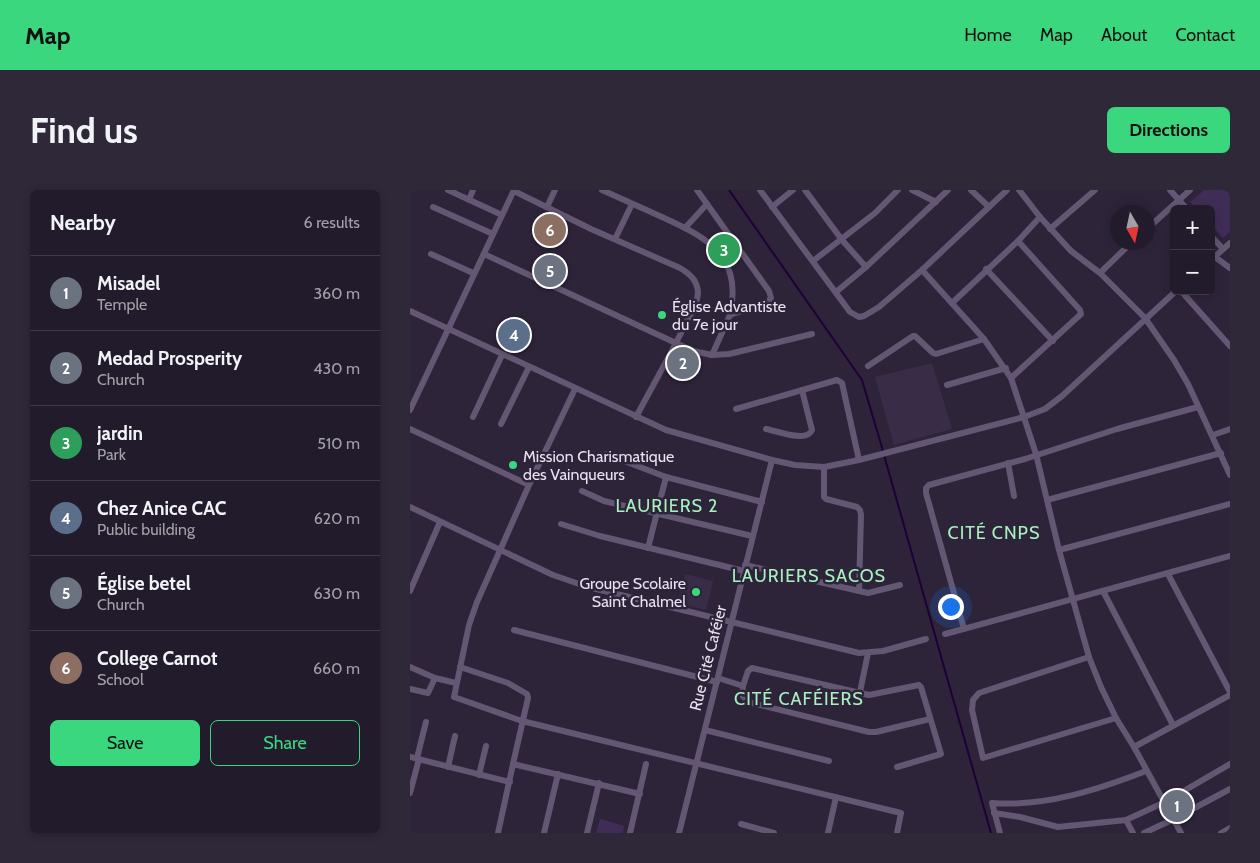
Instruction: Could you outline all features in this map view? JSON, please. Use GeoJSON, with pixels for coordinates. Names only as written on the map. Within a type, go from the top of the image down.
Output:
{"type":"FeatureCollection","features":[{"type":"Feature","properties":{"kind":"street"},"geometry":{"type":"LineString","coordinates":[[448,190],[502,216]]}},
{"type":"Feature","properties":{"kind":"street"},"geometry":{"type":"LineString","coordinates":[[468,200],[473,190]]}},
{"type":"Feature","properties":{"kind":"street"},"geometry":{"type":"LineString","coordinates":[[410,410],[514,190],[680,268],[695,281],[698,300],[636,417]]}},
{"type":"Feature","properties":{"kind":"street"},"geometry":{"type":"LineString","coordinates":[[547,207],[555,190]]}},
{"type":"Feature","properties":{"kind":"street"},"geometry":{"type":"LineString","coordinates":[[602,190],[703,237],[714,247],[729,268],[734,289],[730,315],[712,355]]}},
{"type":"Feature","properties":{"kind":"street"},"geometry":{"type":"LineString","coordinates":[[696,190],[771,294],[772,298],[769,301],[730,315]]}},
{"type":"Feature","properties":{"kind":"street"},"geometry":{"type":"LineString","coordinates":[[760,190],[850,312],[859,317],[879,307],[922,270],[1007,190]]}},
{"type":"Feature","properties":{"kind":"street"},"geometry":{"type":"LineString","coordinates":[[772,207],[793,190]]}},
{"type":"Feature","properties":{"kind":"street"},"geometry":{"type":"LineString","coordinates":[[805,190],[842,240],[866,267]]}},
{"type":"Feature","properties":{"kind":"street"},"geometry":{"type":"LineString","coordinates":[[813,261],[875,213],[898,190]]}},
{"type":"Feature","properties":{"kind":"street"},"geometry":{"type":"LineString","coordinates":[[912,190],[936,202]]}},
{"type":"Feature","properties":{"kind":"street"},"geometry":{"type":"LineString","coordinates":[[836,292],[866,267],[948,190]]}},
{"type":"Feature","properties":{"kind":"street"},"geometry":{"type":"LineString","coordinates":[[971,190],[989,207]]}},
{"type":"Feature","properties":{"kind":"street"},"geometry":{"type":"LineString","coordinates":[[1019,190],[1050,229],[1071,251],[1100,273],[1145,318],[1174,360],[1213,435],[1230,473]]}},
{"type":"Feature","properties":{"kind":"street"},"geometry":{"type":"LineString","coordinates":[[1050,229],[1095,190]]}},
{"type":"Feature","properties":{"kind":"street"},"geometry":{"type":"LineString","coordinates":[[1170,190],[1183,205]]}},
{"type":"Feature","properties":{"kind":"street"},"geometry":{"type":"LineString","coordinates":[[1155,222],[1190,190]]}},
{"type":"Feature","properties":{"kind":"street"},"geometry":{"type":"LineString","coordinates":[[615,239],[632,204]]}},
{"type":"Feature","properties":{"kind":"street"},"geometry":{"type":"LineString","coordinates":[[685,228],[707,204]]}},
{"type":"Feature","properties":{"kind":"street"},"geometry":{"type":"LineString","coordinates":[[433,207],[493,234]]}},
{"type":"Feature","properties":{"kind":"street"},"geometry":{"type":"LineString","coordinates":[[952,303],[986,269],[1018,241],[1040,217]]}},
{"type":"Feature","properties":{"kind":"street"},"geometry":{"type":"LineString","coordinates":[[1215,240],[1223,249]]}},
{"type":"Feature","properties":{"kind":"street"},"geometry":{"type":"LineString","coordinates":[[1011,378],[1080,316],[1080,310],[1018,241]]}},
{"type":"Feature","properties":{"kind":"street"},"geometry":{"type":"LineString","coordinates":[[1215,257],[1230,243]]}},
{"type":"Feature","properties":{"kind":"street"},"geometry":{"type":"LineString","coordinates":[[1100,273],[1124,250]]}},
{"type":"Feature","properties":{"kind":"street"},"geometry":{"type":"LineString","coordinates":[[431,254],[474,273]]}},
{"type":"Feature","properties":{"kind":"street"},"geometry":{"type":"LineString","coordinates":[[484,254],[692,351],[712,355],[729,354],[812,334]]}},
{"type":"Feature","properties":{"kind":"street"},"geometry":{"type":"LineString","coordinates":[[1215,260],[1230,268]]}},
{"type":"Feature","properties":{"kind":"street"},"geometry":{"type":"LineString","coordinates":[[986,269],[1053,341]]}},
{"type":"Feature","properties":{"kind":"street"},"geometry":{"type":"LineString","coordinates":[[922,270],[984,339],[1006,368],[1011,378],[1036,454],[1059,550],[1090,657],[1101,687],[1116,718],[1181,833]]}},
{"type":"Feature","properties":{"kind":"street"},"geometry":{"type":"LineString","coordinates":[[410,311],[636,417],[679,434],[772,460],[795,465],[824,467],[875,456],[1024,417],[1045,409],[1062,396],[1171,295]]}},
{"type":"Feature","properties":{"kind":"street"},"geometry":{"type":"LineString","coordinates":[[1185,295],[1230,346]]}},
{"type":"Feature","properties":{"kind":"street"},"geometry":{"type":"LineString","coordinates":[[868,366],[913,336],[936,354],[984,339]]}},
{"type":"Feature","properties":{"kind":"street"},"geometry":{"type":"LineString","coordinates":[[473,417],[502,355]]}},
{"type":"Feature","properties":{"kind":"street"},"geometry":{"type":"LineString","coordinates":[[501,424],[529,367]]}},
{"type":"Feature","properties":{"kind":"street"},"geometry":{"type":"LineString","coordinates":[[947,385],[1006,368]]}},
{"type":"Feature","properties":{"kind":"street"},"geometry":{"type":"LineString","coordinates":[[736,410],[837,380],[842,383],[858,460]]}},
{"type":"Feature","properties":{"kind":"street"},"geometry":{"type":"LineString","coordinates":[[575,389],[529,485],[477,602],[469,626],[456,683],[454,695],[456,698],[522,721],[901,813],[897,833]]}},
{"type":"Feature","properties":{"kind":"street"},"geometry":{"type":"LineString","coordinates":[[766,429],[797,436],[807,436],[810,434],[812,430],[802,390]]}},
{"type":"Feature","properties":{"kind":"street"},"geometry":{"type":"LineString","coordinates":[[964,629],[926,488],[929,485],[1198,406]]}},
{"type":"Feature","properties":{"kind":"street"},"geometry":{"type":"LineString","coordinates":[[410,429],[529,485]]}},
{"type":"Feature","properties":{"kind":"street"},"geometry":{"type":"LineString","coordinates":[[1213,435],[1230,430]]}},
{"type":"Feature","properties":{"kind":"street"},"geometry":{"type":"LineString","coordinates":[[606,454],[666,477],[762,502]]}},
{"type":"Feature","properties":{"kind":"street"},"geometry":{"type":"LineString","coordinates":[[1047,500],[1221,454]]}},
{"type":"Feature","properties":{"kind":"street","name":"Rue Cité Caféier"},"geometry":{"type":"LineString","coordinates":[[679,833],[772,460]]}},
{"type":"Feature","properties":{"kind":"street"},"geometry":{"type":"LineString","coordinates":[[1008,463],[1014,496]]}},
{"type":"Feature","properties":{"kind":"street"},"geometry":{"type":"LineString","coordinates":[[824,467],[824,497],[857,507],[862,515],[859,591]]}},
{"type":"Feature","properties":{"kind":"street"},"geometry":{"type":"LineString","coordinates":[[648,548],[666,477]]}},
{"type":"Feature","properties":{"kind":"street"},"geometry":{"type":"LineString","coordinates":[[582,491],[604,501],[752,536]]}},
{"type":"Feature","properties":{"kind":"street"},"geometry":{"type":"LineString","coordinates":[[1059,550],[1230,504]]}},
{"type":"Feature","properties":{"kind":"street"},"geometry":{"type":"LineString","coordinates":[[410,507],[553,575],[588,587],[859,653],[883,651],[926,639]]}},
{"type":"Feature","properties":{"kind":"street"},"geometry":{"type":"LineString","coordinates":[[410,591],[440,522]]}},
{"type":"Feature","properties":{"kind":"street"},"geometry":{"type":"LineString","coordinates":[[561,524],[648,548],[859,591],[872,593],[900,585]]}},
{"type":"Feature","properties":{"kind":"street"},"geometry":{"type":"LineString","coordinates":[[945,634],[1230,556]]}},
{"type":"Feature","properties":{"kind":"street"},"geometry":{"type":"LineString","coordinates":[[1134,747],[1230,693],[1168,574]]}},
{"type":"Feature","properties":{"kind":"street"},"geometry":{"type":"LineString","coordinates":[[1103,591],[1173,725]]}},
{"type":"Feature","properties":{"kind":"street"},"geometry":{"type":"LineString","coordinates":[[514,630],[743,686]]}},
{"type":"Feature","properties":{"kind":"street"},"geometry":{"type":"LineString","coordinates":[[860,692],[868,653]]}},
{"type":"Feature","properties":{"kind":"street"},"geometry":{"type":"LineString","coordinates":[[1090,657],[979,693],[973,700],[972,710],[983,758],[1116,718]]}},
{"type":"Feature","properties":{"kind":"street"},"geometry":{"type":"LineString","coordinates":[[410,667],[435,678],[456,683]]}},
{"type":"Feature","properties":{"kind":"street"},"geometry":{"type":"LineString","coordinates":[[460,667],[508,683],[524,691],[528,698],[498,833]]}},
{"type":"Feature","properties":{"kind":"street"},"geometry":{"type":"LineString","coordinates":[[897,766],[941,754],[921,687],[919,685],[869,694],[752,668],[748,671],[742,695],[748,702],[869,732],[930,719]]}},
{"type":"Feature","properties":{"kind":"street"},"geometry":{"type":"LineString","coordinates":[[410,689],[428,693],[435,678]]}},
{"type":"Feature","properties":{"kind":"street"},"geometry":{"type":"LineString","coordinates":[[410,793],[415,758],[426,722]]}},
{"type":"Feature","properties":{"kind":"street"},"geometry":{"type":"LineString","coordinates":[[704,730],[829,762]]}},
{"type":"Feature","properties":{"kind":"street"},"geometry":{"type":"LineString","coordinates":[[448,767],[455,736]]}},
{"type":"Feature","properties":{"kind":"street"},"geometry":{"type":"LineString","coordinates":[[479,775],[486,746]]}},
{"type":"Feature","properties":{"kind":"street"},"geometry":{"type":"LineString","coordinates":[[415,758],[510,782]]}},
{"type":"Feature","properties":{"kind":"street"},"geometry":{"type":"LineString","coordinates":[[514,764],[640,794]]}},
{"type":"Feature","properties":{"kind":"street"},"geometry":{"type":"LineString","coordinates":[[630,833],[646,764]]}},
{"type":"Feature","properties":{"kind":"street"},"geometry":{"type":"LineString","coordinates":[[994,813],[1020,817],[1057,830],[1126,820],[1165,802],[1230,764]]}},
{"type":"Feature","properties":{"kind":"street"},"geometry":{"type":"LineString","coordinates":[[1000,833],[992,804],[1016,805],[1040,802],[1116,782],[1146,771]]}},
{"type":"Feature","properties":{"kind":"street"},"geometry":{"type":"LineString","coordinates":[[544,833],[558,774]]}},
{"type":"Feature","properties":{"kind":"street"},"geometry":{"type":"LineString","coordinates":[[587,833],[599,783]]}},
{"type":"Feature","properties":{"kind":"street"},"geometry":{"type":"LineString","coordinates":[[1144,833],[1230,789]]}},
{"type":"Feature","properties":{"kind":"street"},"geometry":{"type":"LineString","coordinates":[[828,833],[836,797]]}},
{"type":"Feature","properties":{"kind":"street"},"geometry":{"type":"LineString","coordinates":[[1126,820],[1133,833]]}},
{"type":"Feature","properties":{"kind":"street"},"geometry":{"type":"LineString","coordinates":[[741,824],[774,833]]}},
{"type":"Feature","properties":{"kind":"street"},"geometry":{"type":"LineString","coordinates":[[1220,833],[1229,830]]}},
{"type":"Feature","properties":{"kind":"shaded area"},"geometry":{"type":"Polygon","coordinates":[[[1204,190],[1230,190],[1230,232],[1223,238],[1215,229],[1215,205],[1193,205],[1190,202],[1204,190]]]}},
{"type":"Feature","properties":{"kind":"shaded area"},"geometry":{"type":"Polygon","coordinates":[[[932,363],[952,429],[894,445],[875,377],[932,363]]]}},
{"type":"Feature","properties":{"kind":"shaded area","name":"Groupe Scolaire Saint Chalmel"},"geometry":{"type":"Polygon","coordinates":[[[685,574],[713,581],[706,610],[678,603],[685,574]]]}},
{"type":"Feature","properties":{"kind":"shaded area"},"geometry":{"type":"Polygon","coordinates":[[[600,819],[624,826],[623,833],[596,833],[600,819]]]}},
{"type":"Feature","properties":{"kind":"waterway"},"geometry":{"type":"LineString","coordinates":[[729,190],[862,380],[883,451]]}},
{"type":"Feature","properties":{"kind":"waterway"},"geometry":{"type":"LineString","coordinates":[[884,455],[991,833]]}},
{"type":"Feature","properties":{"kind":"place","name":"College Carnot"},"geometry":{"type":"Point","coordinates":[550,230]}},
{"type":"Feature","properties":{"kind":"place","name":"jardin"},"geometry":{"type":"Point","coordinates":[724,250]}},
{"type":"Feature","properties":{"kind":"place","name":"Église betel"},"geometry":{"type":"Point","coordinates":[550,271]}},
{"type":"Feature","properties":{"kind":"place","name":"Église Advantiste du 7e jour"},"geometry":{"type":"Point","coordinates":[662,315]}},
{"type":"Feature","properties":{"kind":"place","name":"Chez Anice CAC"},"geometry":{"type":"Point","coordinates":[514,335]}},
{"type":"Feature","properties":{"kind":"place","name":"Medad Prosperity"},"geometry":{"type":"Point","coordinates":[683,363]}},
{"type":"Feature","properties":{"kind":"place","name":"Mission Charismatique des Vainqueurs"},"geometry":{"type":"Point","coordinates":[513,465]}},
{"type":"Feature","properties":{"kind":"place","name":"Groupe Scolaire Saint Chalmel"},"geometry":{"type":"Point","coordinates":[696,592]}},
{"type":"Feature","properties":{"kind":"place","name":"Misadel"},"geometry":{"type":"Point","coordinates":[1177,806]}},
{"type":"Feature","properties":{"kind":"district","name":"LAURIERS 2"},"geometry":{"type":"Point","coordinates":[667,506]}},
{"type":"Feature","properties":{"kind":"district","name":"CITÉ CNPS"},"geometry":{"type":"Point","coordinates":[994,533]}},
{"type":"Feature","properties":{"kind":"district","name":"LAURIERS SACOS"},"geometry":{"type":"Point","coordinates":[809,576]}},
{"type":"Feature","properties":{"kind":"district","name":"CITÉ CAFÉIERS"},"geometry":{"type":"Point","coordinates":[799,699]}}]}
